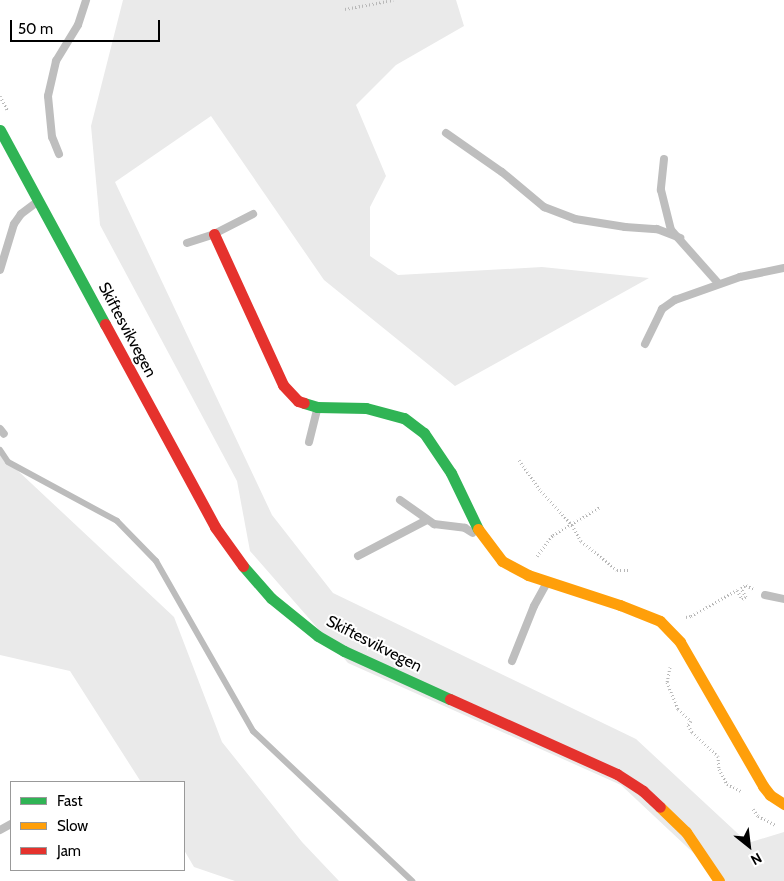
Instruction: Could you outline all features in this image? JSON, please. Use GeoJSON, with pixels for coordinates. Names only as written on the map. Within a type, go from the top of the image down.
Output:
{"type":"FeatureCollection","features":[{"type":"Feature","properties":{"kind":"main road","name":"Skiftesvikvegen"},"geometry":{"type":"LineString","coordinates":[[0,130],[215,527],[232,553],[271,598],[318,636],[344,651],[591,760],[617,774],[650,798],[686,832],[719,881]]}},
{"type":"Feature","properties":{"kind":"main road"},"geometry":{"type":"LineString","coordinates":[[214,234],[283,385],[298,401],[317,407],[366,408],[404,418],[424,433],[451,473],[482,537],[502,561],[528,575],[620,605],[660,621],[671,631],[684,650],[763,786],[770,795],[784,804]]}},
{"type":"Feature","properties":{"kind":"lane"},"geometry":{"type":"LineString","coordinates":[[59,154],[52,137],[48,96],[56,61],[78,24],[86,0]]}},
{"type":"Feature","properties":{"kind":"lane"},"geometry":{"type":"LineString","coordinates":[[446,133],[502,172],[544,207],[575,218],[625,227],[657,229],[680,238]]}},
{"type":"Feature","properties":{"kind":"lane"},"geometry":{"type":"LineString","coordinates":[[664,159],[661,190],[670,227],[719,284]]}},
{"type":"Feature","properties":{"kind":"lane"},"geometry":{"type":"LineString","coordinates":[[0,270],[14,224],[20,214],[38,201]]}},
{"type":"Feature","properties":{"kind":"lane"},"geometry":{"type":"LineString","coordinates":[[187,243],[214,234],[253,214]]}},
{"type":"Feature","properties":{"kind":"lane"},"geometry":{"type":"LineString","coordinates":[[645,344],[662,309],[690,293],[740,277],[784,268]]}},
{"type":"Feature","properties":{"kind":"lane"},"geometry":{"type":"LineString","coordinates":[[309,442],[317,407]]}},
{"type":"Feature","properties":{"kind":"lane"},"geometry":{"type":"LineString","coordinates":[[400,500],[427,520],[441,526],[465,528],[482,537]]}},
{"type":"Feature","properties":{"kind":"lane"},"geometry":{"type":"LineString","coordinates":[[358,556],[427,520]]}},
{"type":"Feature","properties":{"kind":"lane"},"geometry":{"type":"LineString","coordinates":[[512,660],[534,606],[548,581]]}},
{"type":"Feature","properties":{"kind":"lane"},"geometry":{"type":"LineString","coordinates":[[765,596],[784,599]]}},
{"type":"Feature","properties":{"kind":"path"},"geometry":{"type":"LineString","coordinates":[[345,9],[394,0]]}},
{"type":"Feature","properties":{"kind":"path"},"geometry":{"type":"LineString","coordinates":[[0,96],[9,113]]}},
{"type":"Feature","properties":{"kind":"path"},"geometry":{"type":"LineString","coordinates":[[519,460],[540,491],[572,525],[581,541],[604,562],[617,570],[631,570]]}},
{"type":"Feature","properties":{"kind":"path"},"geometry":{"type":"LineString","coordinates":[[534,561],[553,535],[600,507]]}},
{"type":"Feature","properties":{"kind":"path"},"geometry":{"type":"LineString","coordinates":[[684,617],[690,616],[737,590],[742,599],[746,597],[742,590]]}},
{"type":"Feature","properties":{"kind":"path"},"geometry":{"type":"LineString","coordinates":[[684,650],[675,657],[667,678],[678,709],[691,721],[688,725],[692,732],[718,756],[719,769],[727,784],[747,794]]}},
{"type":"Feature","properties":{"kind":"path"},"geometry":{"type":"LineString","coordinates":[[751,802],[758,816],[772,824],[784,826]]}},
{"type":"Feature","properties":{"kind":"shaded area"},"geometry":{"type":"Polygon","coordinates":[[[123,0],[456,0],[464,26],[396,65],[356,105],[386,176],[370,207],[370,256],[398,275],[542,267],[649,278],[455,386],[324,280],[211,116],[115,182],[272,515],[333,593],[636,739],[748,843],[784,832],[784,881],[719,881],[718,876],[621,785],[348,663],[250,551],[237,481],[100,225],[91,126],[123,0]]]}},
{"type":"Feature","properties":{"kind":"shaded area"},"geometry":{"type":"Polygon","coordinates":[[[0,454],[174,617],[222,742],[302,842],[339,881],[235,881],[194,867],[185,852],[185,781],[140,781],[70,671],[0,655],[0,454]]]}},
{"type":"Feature","properties":{"kind":"waterway"},"geometry":{"type":"LineString","coordinates":[[0,450],[8,462],[117,521],[156,561],[253,731],[412,881]]}},
{"type":"Feature","properties":{"kind":"traffic: fast"},"geometry":{"type":"LineString","coordinates":[[0,130],[105,324]]}},
{"type":"Feature","properties":{"kind":"traffic: fast"},"geometry":{"type":"LineString","coordinates":[[304,403],[317,407],[366,408],[404,418],[424,433],[451,473],[478,529]]}},
{"type":"Feature","properties":{"kind":"traffic: fast"},"geometry":{"type":"LineString","coordinates":[[243,566],[271,598],[318,636],[344,651],[450,699]]}},
{"type":"Feature","properties":{"kind":"traffic: slow"},"geometry":{"type":"LineString","coordinates":[[478,529],[502,561],[528,575],[620,605],[660,621],[680,642],[763,786],[770,795],[784,804]]}},
{"type":"Feature","properties":{"kind":"traffic: slow"},"geometry":{"type":"LineString","coordinates":[[660,807],[686,832],[719,881]]}},
{"type":"Feature","properties":{"kind":"traffic: jam"},"geometry":{"type":"LineString","coordinates":[[214,234],[283,385],[298,401],[304,403]]}},
{"type":"Feature","properties":{"kind":"traffic: jam"},"geometry":{"type":"LineString","coordinates":[[105,324],[215,527],[243,566]]}},
{"type":"Feature","properties":{"kind":"traffic: jam"},"geometry":{"type":"LineString","coordinates":[[450,699],[617,774],[643,791],[660,807]]}}]}
